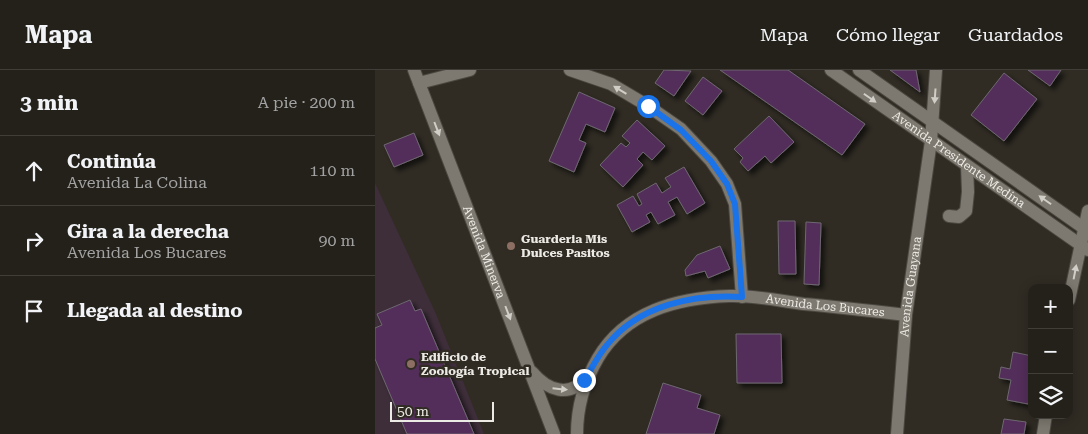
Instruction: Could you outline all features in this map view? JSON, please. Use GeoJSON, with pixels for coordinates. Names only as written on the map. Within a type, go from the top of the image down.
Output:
{"type":"FeatureCollection","features":[{"type":"Feature","properties":{"kind":"street","name":"Avenida Minerva"},"geometry":{"type":"LineString","coordinates":[[413,70],[554,434]]}},
{"type":"Feature","properties":{"kind":"street"},"geometry":{"type":"LineString","coordinates":[[419,83],[470,70]]}},
{"type":"Feature","properties":{"kind":"street"},"geometry":{"type":"LineString","coordinates":[[570,70],[611,84],[648,106],[681,130],[711,161],[727,184],[735,204],[742,297]]}},
{"type":"Feature","properties":{"kind":"street","name":"Avenida Presidente Medina"},"geometry":{"type":"LineString","coordinates":[[831,70],[1084,247]]}},
{"type":"Feature","properties":{"kind":"street","name":"Avenida Presidente Medina"},"geometry":{"type":"LineString","coordinates":[[859,70],[1086,230]]}},
{"type":"Feature","properties":{"kind":"street"},"geometry":{"type":"LineString","coordinates":[[933,122],[936,70]]}},
{"type":"Feature","properties":{"kind":"street","name":"Avenida Guayana"},"geometry":{"type":"LineString","coordinates":[[897,434],[906,315],[933,122]]}},
{"type":"Feature","properties":{"kind":"street"},"geometry":{"type":"LineString","coordinates":[[949,216],[959,217],[965,211],[968,192],[967,166]]}},
{"type":"Feature","properties":{"kind":"street"},"geometry":{"type":"LineString","coordinates":[[1073,286],[1084,247],[1088,211]]}},
{"type":"Feature","properties":{"kind":"street","name":"Avenida Los Bucares"},"geometry":{"type":"LineString","coordinates":[[577,434],[577,417],[582,392],[591,370],[606,345],[634,320],[657,308],[681,301],[729,296],[906,315]]}},
{"type":"Feature","properties":{"kind":"street","name":"Avenida Los Bucares"},"geometry":{"type":"LineString","coordinates":[[529,368],[536,377],[548,386],[562,391],[570,390],[577,386],[591,370]]}},
{"type":"Feature","properties":{"kind":"street"},"geometry":{"type":"LineString","coordinates":[[1043,434],[1046,419]]}},
{"type":"Feature","properties":{"kind":"shaded area"},"geometry":{"type":"Polygon","coordinates":[[[375,183],[436,314],[484,434],[375,434],[375,183]]]}},
{"type":"Feature","properties":{"kind":"building"},"geometry":{"type":"Polygon","coordinates":[[[664,70],[691,71],[674,96],[655,83],[664,70]]]}},
{"type":"Feature","properties":{"kind":"building"},"geometry":{"type":"Polygon","coordinates":[[[720,70],[788,70],[865,124],[842,155],[720,70]]]}},
{"type":"Feature","properties":{"kind":"building"},"geometry":{"type":"Polygon","coordinates":[[[890,70],[916,70],[920,92],[890,70]]]}},
{"type":"Feature","properties":{"kind":"building"},"geometry":{"type":"Polygon","coordinates":[[[1028,70],[1061,70],[1050,86],[1028,70]]]}},
{"type":"Feature","properties":{"kind":"building"},"geometry":{"type":"Polygon","coordinates":[[[1004,73],[1037,99],[1004,141],[971,115],[1004,73]]]}},
{"type":"Feature","properties":{"kind":"building"},"geometry":{"type":"Polygon","coordinates":[[[703,77],[722,91],[703,115],[685,101],[703,77]]]}},
{"type":"Feature","properties":{"kind":"building"},"geometry":{"type":"Polygon","coordinates":[[[579,92],[615,108],[605,132],[586,124],[579,140],[586,143],[574,172],[549,161],[579,92]]]}},
{"type":"Feature","properties":{"kind":"building"},"geometry":{"type":"Polygon","coordinates":[[[769,116],[794,142],[771,163],[765,156],[748,171],[740,162],[743,158],[734,149],[769,116]]]}},
{"type":"Feature","properties":{"kind":"building"},"geometry":{"type":"Polygon","coordinates":[[[637,120],[665,146],[652,160],[643,152],[637,159],[643,165],[623,187],[600,165],[621,143],[626,147],[630,143],[622,136],[637,120]]]}},
{"type":"Feature","properties":{"kind":"building"},"geometry":{"type":"Polygon","coordinates":[[[414,133],[423,155],[394,167],[384,145],[414,133]]]}},
{"type":"Feature","properties":{"kind":"building"},"geometry":{"type":"Polygon","coordinates":[[[684,167],[705,203],[687,214],[677,197],[668,202],[675,215],[658,224],[651,212],[646,215],[650,222],[632,232],[617,205],[633,196],[639,206],[642,204],[637,194],[656,183],[662,193],[671,187],[665,178],[684,167]]]}},
{"type":"Feature","properties":{"kind":"building"},"geometry":{"type":"Polygon","coordinates":[[[778,221],[795,221],[796,274],[779,274],[778,221]]]}},
{"type":"Feature","properties":{"kind":"building"},"geometry":{"type":"Polygon","coordinates":[[[806,222],[821,223],[819,285],[804,284],[806,222]]]}},
{"type":"Feature","properties":{"kind":"building"},"geometry":{"type":"Polygon","coordinates":[[[720,246],[730,269],[708,278],[705,271],[686,276],[685,270],[697,255],[720,246]]]}},
{"type":"Feature","properties":{"kind":"building","name":"Edificio de Zoología Tropical"},"geometry":{"type":"Polygon","coordinates":[[[410,300],[415,311],[421,309],[474,434],[407,434],[375,359],[375,328],[382,325],[377,314],[410,300]]]}},
{"type":"Feature","properties":{"kind":"building"},"geometry":{"type":"Polygon","coordinates":[[[736,334],[781,334],[782,383],[737,383],[736,334]]]}},
{"type":"Feature","properties":{"kind":"building"},"geometry":{"type":"Polygon","coordinates":[[[1013,352],[1028,355],[1028,404],[1007,400],[1011,380],[999,378],[1001,367],[1010,369],[1013,352]]]}},
{"type":"Feature","properties":{"kind":"building"},"geometry":{"type":"Polygon","coordinates":[[[663,383],[701,395],[697,408],[720,415],[714,434],[646,434],[663,383]]]}},
{"type":"Feature","properties":{"kind":"building"},"geometry":{"type":"Polygon","coordinates":[[[1004,419],[1026,422],[1024,434],[1001,434],[1004,419]]]}},
{"type":"Feature","properties":{"kind":"place","name":"Guarderia Mis Dulces Pasitos"},"geometry":{"type":"Point","coordinates":[511,246]}},
{"type":"Feature","properties":{"kind":"place","name":"Edificio de Zoología Tropical"},"geometry":{"type":"Point","coordinates":[411,364]}},
{"type":"Feature","properties":{"kind":"route"},"geometry":{"type":"LineString","coordinates":[[584,380],[606,345],[634,320],[657,308],[681,301],[729,296],[742,297],[735,204],[727,184],[711,161],[681,130],[648,106]]}}]}
